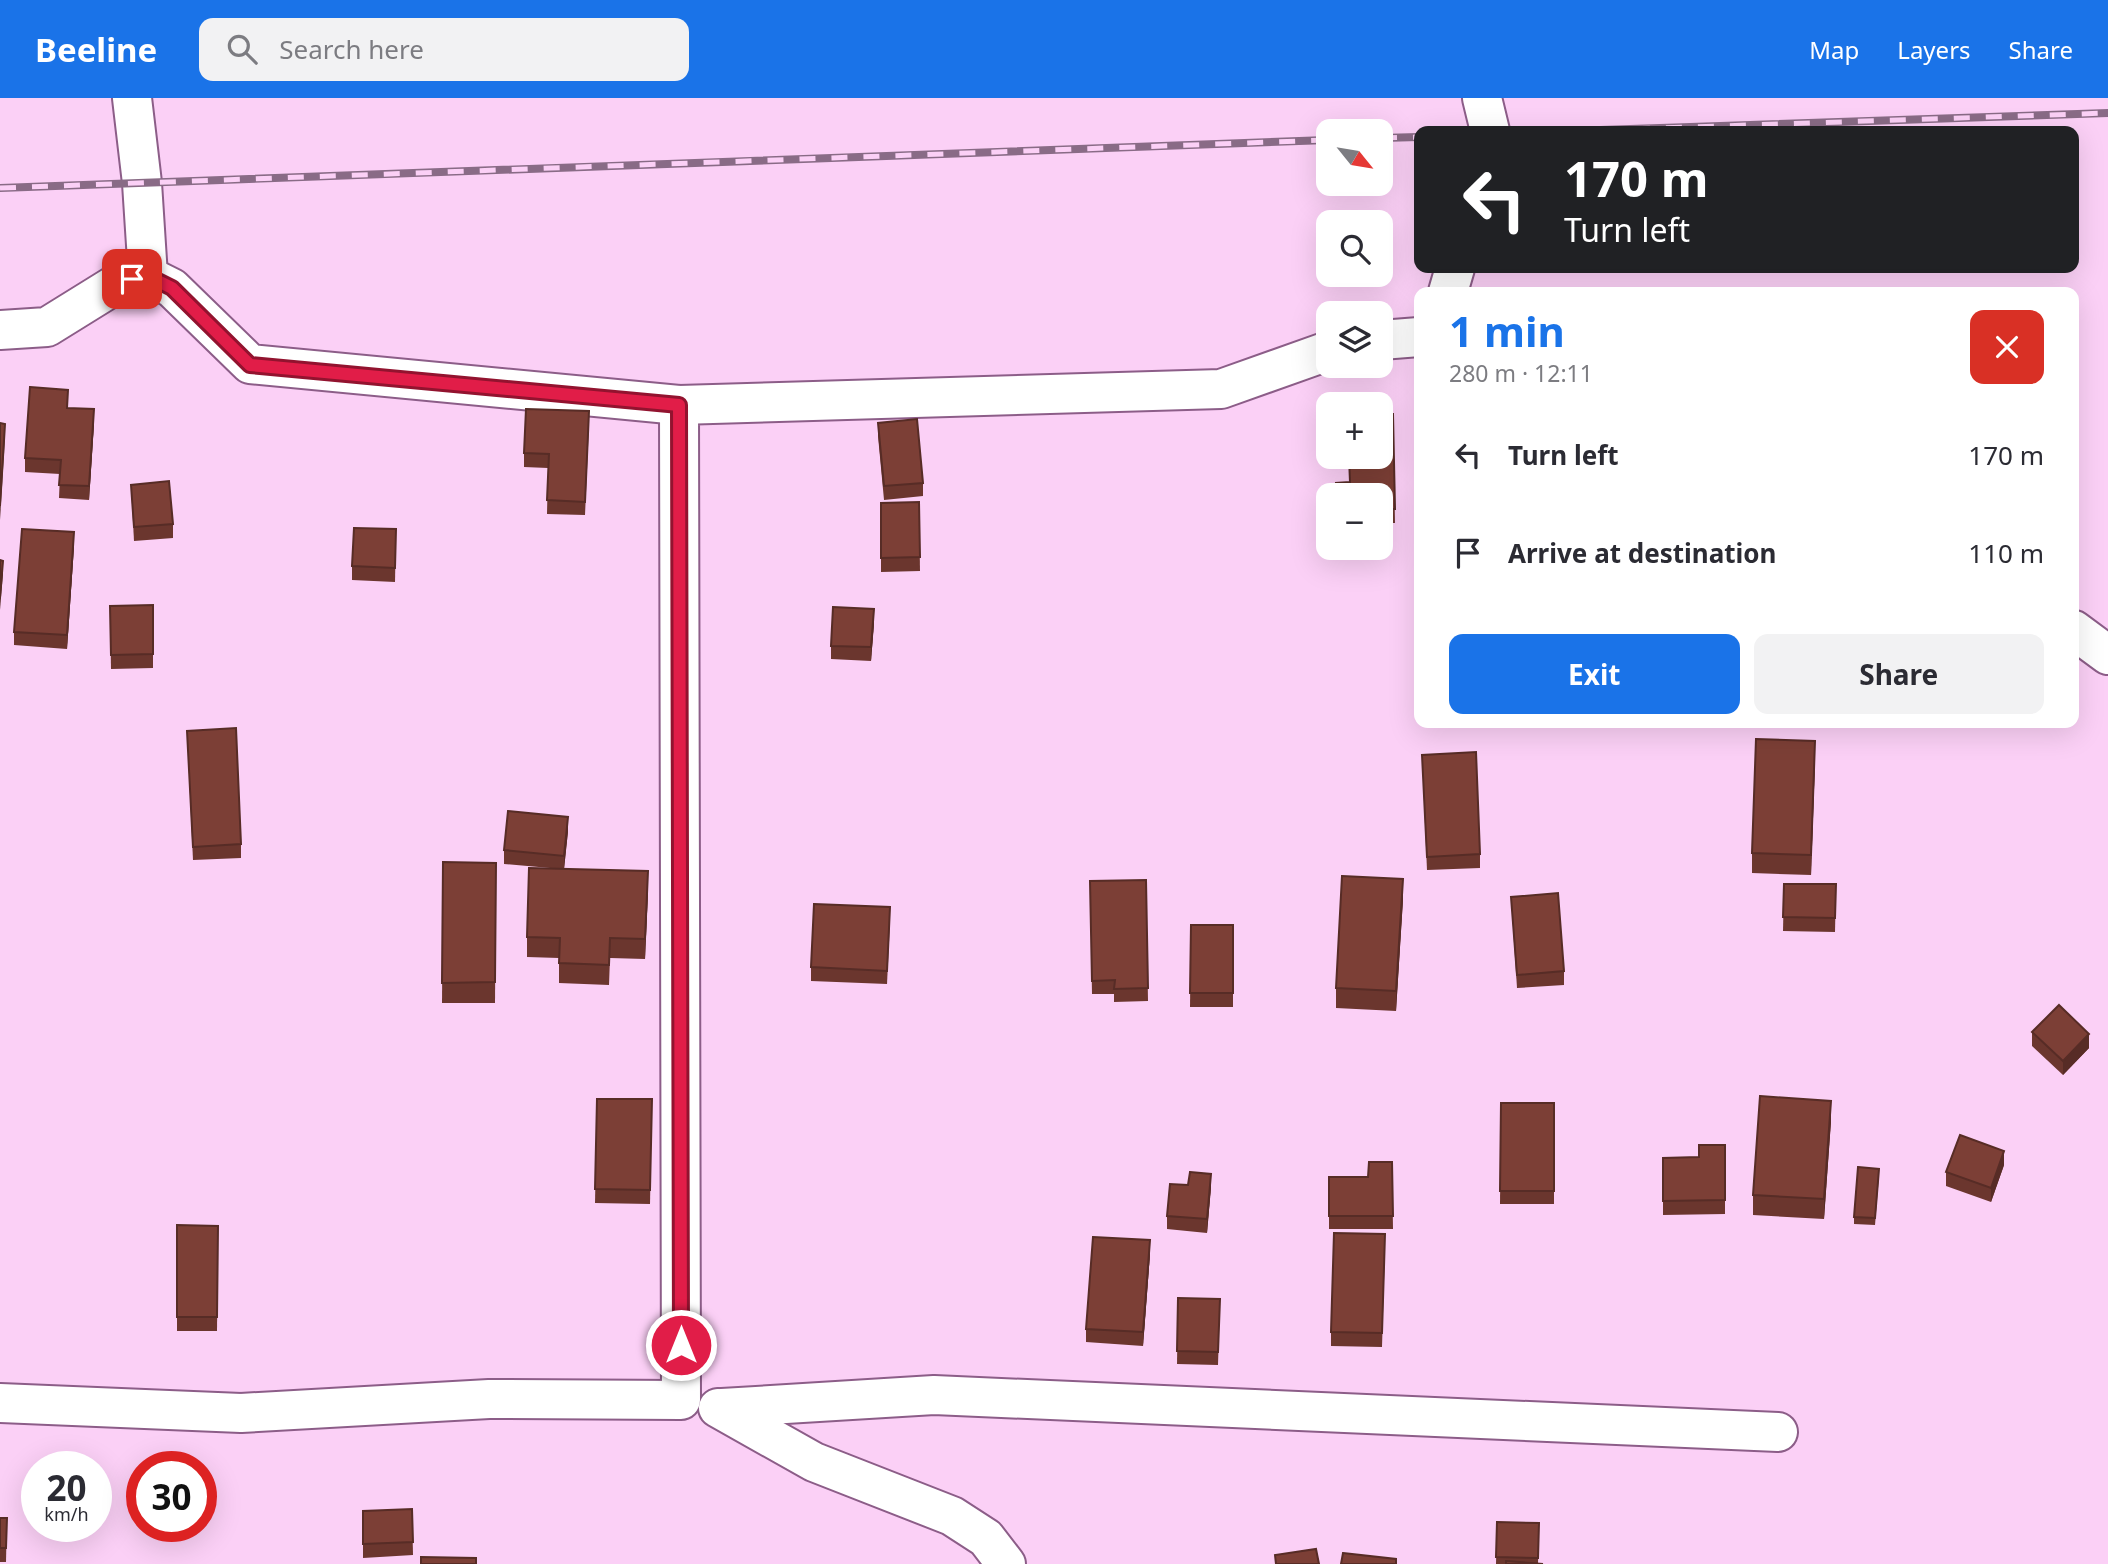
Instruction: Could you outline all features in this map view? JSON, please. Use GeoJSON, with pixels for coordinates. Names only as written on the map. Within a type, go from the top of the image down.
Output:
{"type":"FeatureCollection","features":[{"type":"Feature","properties":{"kind":"street"},"geometry":{"type":"LineString","coordinates":[[132,98],[142,183],[148,276]]}},
{"type":"Feature","properties":{"kind":"street"},"geometry":{"type":"LineString","coordinates":[[1482,98],[1489,126]]}},
{"type":"Feature","properties":{"kind":"street"},"geometry":{"type":"LineString","coordinates":[[0,330],[47,327],[118,283],[148,276],[172,288],[250,365],[679,405],[1221,389],[1316,355]]}},
{"type":"Feature","properties":{"kind":"street"},"geometry":{"type":"LineString","coordinates":[[1393,339],[1414,337]]}},
{"type":"Feature","properties":{"kind":"street"},"geometry":{"type":"LineString","coordinates":[[679,405],[681,1400]]}},
{"type":"Feature","properties":{"kind":"street"},"geometry":{"type":"LineString","coordinates":[[2079,634],[2108,655]]}},
{"type":"Feature","properties":{"kind":"street"},"geometry":{"type":"LineString","coordinates":[[0,1403],[241,1413],[489,1399],[681,1400],[722,1409],[934,1395],[1778,1432]]}},
{"type":"Feature","properties":{"kind":"street"},"geometry":{"type":"LineString","coordinates":[[722,1409],[814,1462],[952,1516],[986,1538],[1006,1564]]}},
{"type":"Feature","properties":{"kind":"building"},"geometry":{"type":"Polygon","coordinates":[[[30,387],[68,390],[67,408],[94,409],[89,486],[59,485],[61,460],[25,458],[30,387]]]}},
{"type":"Feature","properties":{"kind":"building"},"geometry":{"type":"Polygon","coordinates":[[[526,409],[589,411],[585,502],[547,500],[549,454],[524,453],[526,409]]]}},
{"type":"Feature","properties":{"kind":"building"},"geometry":{"type":"Polygon","coordinates":[[[1393,414],[1395,509],[1393,483],[1336,483],[1350,482],[1349,469],[1393,469],[1393,414]]]}},
{"type":"Feature","properties":{"kind":"building"},"geometry":{"type":"Polygon","coordinates":[[[917,419],[923,483],[884,486],[878,423],[917,419]]]}},
{"type":"Feature","properties":{"kind":"building"},"geometry":{"type":"Polygon","coordinates":[[[0,423],[5,424],[0,506],[0,423]]]}},
{"type":"Feature","properties":{"kind":"building"},"geometry":{"type":"Polygon","coordinates":[[[169,481],[173,524],[134,527],[131,485],[169,481]]]}},
{"type":"Feature","properties":{"kind":"building"},"geometry":{"type":"Polygon","coordinates":[[[919,502],[920,557],[881,558],[881,503],[919,502]]]}},
{"type":"Feature","properties":{"kind":"building"},"geometry":{"type":"Polygon","coordinates":[[[354,528],[396,529],[395,568],[352,566],[354,528]]]}},
{"type":"Feature","properties":{"kind":"building"},"geometry":{"type":"Polygon","coordinates":[[[22,529],[74,532],[67,635],[14,632],[22,529]]]}},
{"type":"Feature","properties":{"kind":"building"},"geometry":{"type":"Polygon","coordinates":[[[0,560],[3,561],[0,597],[0,560]]]}},
{"type":"Feature","properties":{"kind":"building"},"geometry":{"type":"Polygon","coordinates":[[[153,605],[153,654],[111,655],[110,606],[153,605]]]}},
{"type":"Feature","properties":{"kind":"building"},"geometry":{"type":"Polygon","coordinates":[[[833,607],[874,609],[871,647],[831,646],[833,607]]]}},
{"type":"Feature","properties":{"kind":"building"},"geometry":{"type":"Polygon","coordinates":[[[236,728],[241,844],[193,847],[187,731],[236,728]]]}},
{"type":"Feature","properties":{"kind":"building"},"geometry":{"type":"Polygon","coordinates":[[[1756,739],[1815,741],[1811,855],[1752,853],[1756,739]]]}},
{"type":"Feature","properties":{"kind":"building"},"geometry":{"type":"Polygon","coordinates":[[[1476,752],[1480,854],[1427,857],[1422,755],[1476,752]]]}},
{"type":"Feature","properties":{"kind":"building"},"geometry":{"type":"Polygon","coordinates":[[[508,811],[568,817],[564,856],[504,850],[508,811]]]}},
{"type":"Feature","properties":{"kind":"building"},"geometry":{"type":"Polygon","coordinates":[[[443,862],[496,863],[495,982],[442,983],[443,862]]]}},
{"type":"Feature","properties":{"kind":"building"},"geometry":{"type":"Polygon","coordinates":[[[529,868],[648,871],[645,939],[610,938],[609,965],[559,963],[560,938],[527,937],[529,868]]]}},
{"type":"Feature","properties":{"kind":"building"},"geometry":{"type":"Polygon","coordinates":[[[1342,876],[1403,879],[1396,991],[1336,988],[1342,876]]]}},
{"type":"Feature","properties":{"kind":"building"},"geometry":{"type":"Polygon","coordinates":[[[1146,880],[1148,988],[1114,989],[1115,980],[1092,981],[1090,881],[1146,880]]]}},
{"type":"Feature","properties":{"kind":"building"},"geometry":{"type":"Polygon","coordinates":[[[1784,884],[1836,884],[1835,918],[1783,917],[1784,884]]]}},
{"type":"Feature","properties":{"kind":"building"},"geometry":{"type":"Polygon","coordinates":[[[1558,893],[1564,971],[1517,975],[1511,897],[1558,893]]]}},
{"type":"Feature","properties":{"kind":"building"},"geometry":{"type":"Polygon","coordinates":[[[814,904],[890,907],[887,971],[811,967],[814,904]]]}},
{"type":"Feature","properties":{"kind":"building"},"geometry":{"type":"Polygon","coordinates":[[[1191,925],[1233,925],[1233,993],[1190,993],[1191,925]]]}},
{"type":"Feature","properties":{"kind":"building"},"geometry":{"type":"Polygon","coordinates":[[[2059,1005],[2089,1034],[2063,1061],[2032,1032],[2059,1005]]]}},
{"type":"Feature","properties":{"kind":"building"},"geometry":{"type":"Polygon","coordinates":[[[1760,1096],[1831,1101],[1824,1199],[1753,1195],[1760,1096]]]}},
{"type":"Feature","properties":{"kind":"building"},"geometry":{"type":"Polygon","coordinates":[[[597,1099],[652,1099],[650,1190],[595,1189],[597,1099]]]}},
{"type":"Feature","properties":{"kind":"building"},"geometry":{"type":"Polygon","coordinates":[[[1501,1103],[1554,1103],[1554,1191],[1500,1191],[1501,1103]]]}},
{"type":"Feature","properties":{"kind":"building"},"geometry":{"type":"Polygon","coordinates":[[[1960,1135],[2004,1151],[1991,1188],[1946,1172],[1960,1135]]]}},
{"type":"Feature","properties":{"kind":"building"},"geometry":{"type":"Polygon","coordinates":[[[1699,1145],[1725,1145],[1725,1200],[1663,1201],[1663,1158],[1699,1157],[1699,1145]]]}},
{"type":"Feature","properties":{"kind":"building"},"geometry":{"type":"Polygon","coordinates":[[[1369,1162],[1392,1162],[1393,1216],[1329,1216],[1329,1177],[1368,1177],[1369,1162]]]}},
{"type":"Feature","properties":{"kind":"building"},"geometry":{"type":"Polygon","coordinates":[[[1858,1167],[1879,1169],[1875,1218],[1854,1217],[1858,1167]]]}},
{"type":"Feature","properties":{"kind":"building"},"geometry":{"type":"Polygon","coordinates":[[[1190,1172],[1211,1174],[1207,1219],[1167,1216],[1170,1184],[1188,1185],[1190,1172]]]}},
{"type":"Feature","properties":{"kind":"building"},"geometry":{"type":"Polygon","coordinates":[[[177,1225],[218,1226],[217,1317],[177,1317],[177,1225]]]}},
{"type":"Feature","properties":{"kind":"building"},"geometry":{"type":"Polygon","coordinates":[[[1334,1233],[1385,1234],[1382,1333],[1331,1332],[1334,1233]]]}},
{"type":"Feature","properties":{"kind":"building"},"geometry":{"type":"Polygon","coordinates":[[[1093,1237],[1150,1240],[1143,1332],[1086,1329],[1093,1237]]]}},
{"type":"Feature","properties":{"kind":"building"},"geometry":{"type":"Polygon","coordinates":[[[1178,1298],[1220,1299],[1218,1352],[1177,1351],[1178,1298]]]}},
{"type":"Feature","properties":{"kind":"building"},"geometry":{"type":"Polygon","coordinates":[[[412,1509],[413,1542],[363,1544],[363,1511],[412,1509]]]}},
{"type":"Feature","properties":{"kind":"building"},"geometry":{"type":"Polygon","coordinates":[[[0,1518],[7,1518],[6,1548],[0,1548],[0,1518]]]}},
{"type":"Feature","properties":{"kind":"building"},"geometry":{"type":"Polygon","coordinates":[[[1497,1522],[1539,1523],[1538,1558],[1496,1557],[1497,1522]]]}},
{"type":"Feature","properties":{"kind":"building"},"geometry":{"type":"Polygon","coordinates":[[[1316,1549],[1319,1564],[1276,1564],[1275,1555],[1316,1549]]]}},
{"type":"Feature","properties":{"kind":"building"},"geometry":{"type":"Polygon","coordinates":[[[1343,1553],[1396,1559],[1396,1564],[1341,1564],[1343,1553]]]}},
{"type":"Feature","properties":{"kind":"building"},"geometry":{"type":"Polygon","coordinates":[[[421,1557],[476,1558],[476,1564],[421,1564],[421,1557]]]}},
{"type":"Feature","properties":{"kind":"building"},"geometry":{"type":"Polygon","coordinates":[[[1506,1561],[1543,1564],[1506,1564],[1506,1561]]]}},
{"type":"Feature","properties":{"kind":"railway"},"geometry":{"type":"LineString","coordinates":[[1719,126],[2108,113]]}},
{"type":"Feature","properties":{"kind":"railway"},"geometry":{"type":"LineString","coordinates":[[1393,138],[1414,137]]}},
{"type":"Feature","properties":{"kind":"railway"},"geometry":{"type":"LineString","coordinates":[[0,188],[1316,140]]}},
{"type":"Feature","properties":{"kind":"route"},"geometry":{"type":"LineString","coordinates":[[132,279],[148,276],[172,288],[250,365],[679,405],[681,1345]]}}]}
